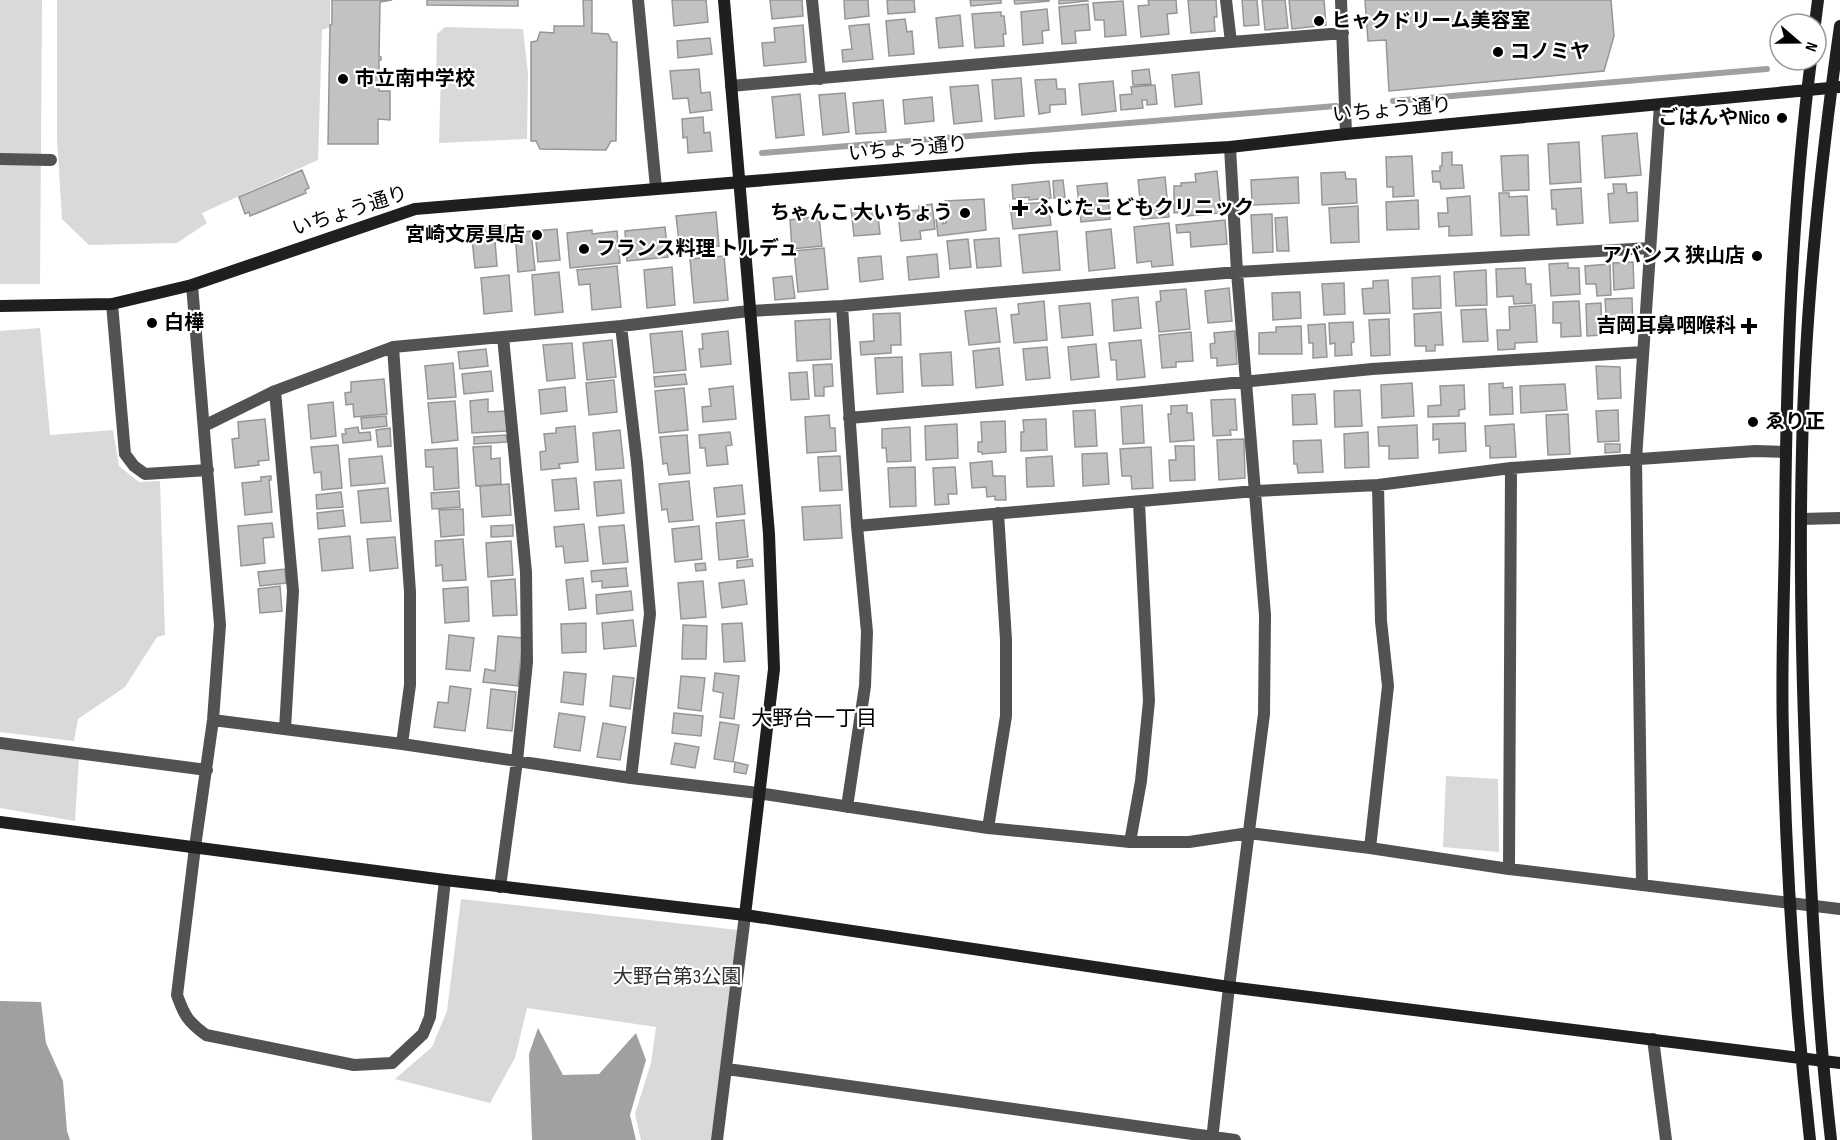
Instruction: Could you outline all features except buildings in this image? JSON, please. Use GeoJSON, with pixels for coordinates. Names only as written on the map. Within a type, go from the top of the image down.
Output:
{"type":"FeatureCollection","features":[{"type":"Feature","properties":{"kind":"street"},"geometry":{"type":"LineString","coordinates":[[638,0],[656,188]]}},
{"type":"Feature","properties":{"kind":"street"},"geometry":{"type":"LineString","coordinates":[[717,1140],[774,669],[769,534],[724,0]]}},
{"type":"Feature","properties":{"kind":"street"},"geometry":{"type":"LineString","coordinates":[[812,0],[820,79]]}},
{"type":"Feature","properties":{"kind":"street"},"geometry":{"type":"LineString","coordinates":[[1226,0],[1231,42]]}},
{"type":"Feature","properties":{"kind":"street"},"geometry":{"type":"LineString","coordinates":[[1341,0],[1346,134]]}},
{"type":"Feature","properties":{"kind":"street"},"geometry":{"type":"LineString","coordinates":[[1831,1140],[1822,1060],[1811,905],[1802,680],[1801,519],[1802,448],[1810,296],[1836,88],[1840,26]]}},
{"type":"Feature","properties":{"kind":"street"},"geometry":{"type":"LineString","coordinates":[[731,86],[1343,33]]}},
{"type":"Feature","properties":{"kind":"street"},"geometry":{"type":"LineString","coordinates":[[1809,72],[1793,249],[1785,452],[1782,730],[1788,902],[1810,1140]]}},
{"type":"Feature","properties":{"kind":"street","name":"いちょう通り"},"geometry":{"type":"LineString","coordinates":[[0,306],[112,304],[192,285],[415,209],[1031,158],[1230,147],[1836,88]]}},
{"type":"Feature","properties":{"kind":"street"},"geometry":{"type":"LineString","coordinates":[[1642,885],[1636,459],[1660,105]]}},
{"type":"Feature","properties":{"kind":"street"},"geometry":{"type":"LineString","coordinates":[[1213,1139],[1229,987],[1264,714],[1265,615],[1237,272],[1230,147]]}},
{"type":"Feature","properties":{"kind":"street"},"geometry":{"type":"LineString","coordinates":[[0,159],[51,160]]}},
{"type":"Feature","properties":{"kind":"street"},"geometry":{"type":"LineString","coordinates":[[204,426],[275,391],[393,347],[621,326],[749,310],[842,306],[1237,272],[1650,248]]}},
{"type":"Feature","properties":{"kind":"street"},"geometry":{"type":"LineString","coordinates":[[192,285],[220,626],[213,720],[177,994],[184,1016],[206,1035],[354,1065],[392,1063],[423,1034],[430,1017],[445,880]]}},
{"type":"Feature","properties":{"kind":"street"},"geometry":{"type":"LineString","coordinates":[[112,304],[125,454],[134,466],[145,474],[208,470]]}},
{"type":"Feature","properties":{"kind":"street"},"geometry":{"type":"LineString","coordinates":[[842,306],[857,526],[867,632],[865,686],[847,807]]}},
{"type":"Feature","properties":{"kind":"street"},"geometry":{"type":"LineString","coordinates":[[621,326],[637,462],[650,614],[631,778]]}},
{"type":"Feature","properties":{"kind":"street"},"geometry":{"type":"LineString","coordinates":[[500,887],[517,761],[527,662],[526,572],[503,337]]}},
{"type":"Feature","properties":{"kind":"street"},"geometry":{"type":"LineString","coordinates":[[393,347],[410,592],[410,685],[402,744]]}},
{"type":"Feature","properties":{"kind":"street"},"geometry":{"type":"LineString","coordinates":[[849,418],[1372,369],[1643,352]]}},
{"type":"Feature","properties":{"kind":"street"},"geometry":{"type":"LineString","coordinates":[[275,391],[293,591],[285,729]]}},
{"type":"Feature","properties":{"kind":"street"},"geometry":{"type":"LineString","coordinates":[[857,526],[1255,491],[1378,485],[1511,468],[1755,451],[1785,452]]}},
{"type":"Feature","properties":{"kind":"street"},"geometry":{"type":"LineString","coordinates":[[1509,869],[1511,468]]}},
{"type":"Feature","properties":{"kind":"street"},"geometry":{"type":"LineString","coordinates":[[1370,848],[1388,686],[1382,621],[1378,485]]}},
{"type":"Feature","properties":{"kind":"street"},"geometry":{"type":"LineString","coordinates":[[1130,842],[1141,781],[1149,701],[1139,503]]}},
{"type":"Feature","properties":{"kind":"street"},"geometry":{"type":"LineString","coordinates":[[988,828],[1005,716],[1006,640],[998,513]]}},
{"type":"Feature","properties":{"kind":"street"},"geometry":{"type":"LineString","coordinates":[[1801,519],[1840,518]]}},
{"type":"Feature","properties":{"kind":"street"},"geometry":{"type":"LineString","coordinates":[[213,720],[402,744],[631,778],[758,793],[988,828],[1130,842],[1189,842],[1249,833],[1509,869],[1840,909]]}},
{"type":"Feature","properties":{"kind":"street"},"geometry":{"type":"LineString","coordinates":[[0,743],[207,770]]}},
{"type":"Feature","properties":{"kind":"street"},"geometry":{"type":"LineString","coordinates":[[0,822],[500,887],[745,915],[1229,987],[1840,1063]]}},
{"type":"Feature","properties":{"kind":"street"},"geometry":{"type":"LineString","coordinates":[[1653,1039],[1666,1140]]}},
{"type":"Feature","properties":{"kind":"street"},"geometry":{"type":"LineString","coordinates":[[727,1069],[1213,1139],[1235,1140]]}},
{"type":"Feature","properties":{"kind":"green space"},"geometry":{"type":"Polygon","coordinates":[[[0,0],[42,0],[40,284],[0,284],[0,0]]]}},
{"type":"Feature","properties":{"kind":"green space"},"geometry":{"type":"Polygon","coordinates":[[[57,0],[330,0],[330,27],[322,30],[318,160],[202,213],[207,223],[177,243],[89,245],[62,219],[57,138],[57,0]]]}},
{"type":"Feature","properties":{"kind":"green space"},"geometry":{"type":"Polygon","coordinates":[[[445,27],[523,29],[528,74],[527,139],[439,143],[441,74],[436,74],[437,34],[445,27]]]}},
{"type":"Feature","properties":{"kind":"green space"},"geometry":{"type":"Polygon","coordinates":[[[40,328],[50,435],[113,430],[119,466],[139,482],[160,481],[165,635],[157,637],[125,687],[78,719],[74,741],[0,732],[0,331],[40,328]]]}},
{"type":"Feature","properties":{"kind":"green space"},"geometry":{"type":"Polygon","coordinates":[[[0,749],[79,759],[75,821],[0,808],[0,749]]]}},
{"type":"Feature","properties":{"kind":"green space"},"geometry":{"type":"Polygon","coordinates":[[[1446,776],[1498,779],[1499,852],[1443,847],[1446,776]]]}},
{"type":"Feature","properties":{"kind":"green space","name":"大野台第3公園"},"geometry":{"type":"Polygon","coordinates":[[[461,899],[738,930],[711,1140],[641,1140],[635,1114],[651,1063],[656,1027],[527,1008],[515,1058],[490,1103],[395,1079],[432,1047],[447,1011],[461,899]]]}},
{"type":"Feature","properties":{"kind":"shaded area"},"geometry":{"type":"Polygon","coordinates":[[[0,1001],[41,1002],[46,1043],[63,1081],[67,1131],[70,1140],[0,1140],[0,1001]]]}},
{"type":"Feature","properties":{"kind":"shaded area"},"geometry":{"type":"Polygon","coordinates":[[[538,1028],[563,1075],[599,1074],[636,1033],[646,1060],[630,1115],[636,1140],[532,1140],[529,1054],[538,1028]]]}},
{"type":"Feature","properties":{"kind":"waterway"},"geometry":{"type":"LineString","coordinates":[[1393,101],[1767,69]]}},
{"type":"Feature","properties":{"kind":"waterway"},"geometry":{"type":"LineString","coordinates":[[762,153],[1336,106]]}},
{"type":"Feature","properties":{"kind":"place","name":"ヒャクドリーム美容室"},"geometry":{"type":"Point","coordinates":[1319,21]}},
{"type":"Feature","properties":{"kind":"place","name":"コノミヤ"},"geometry":{"type":"Point","coordinates":[1498,52]}},
{"type":"Feature","properties":{"kind":"place","name":"市立南中学校"},"geometry":{"type":"Point","coordinates":[343,79]}},
{"type":"Feature","properties":{"kind":"place","name":"ごはんやNico"},"geometry":{"type":"Point","coordinates":[1782,118]}},
{"type":"Feature","properties":{"kind":"place","name":"ふじたこどもクリニック"},"geometry":{"type":"Point","coordinates":[1020,208]}},
{"type":"Feature","properties":{"kind":"place","name":"ちゃんこ 大いちょう"},"geometry":{"type":"Point","coordinates":[965,213]}},
{"type":"Feature","properties":{"kind":"place","name":"宮崎文房具店"},"geometry":{"type":"Point","coordinates":[537,235]}},
{"type":"Feature","properties":{"kind":"place","name":"フランス料理 トルデュ"},"geometry":{"type":"Point","coordinates":[584,249]}},
{"type":"Feature","properties":{"kind":"place","name":"アバンス 狭山店"},"geometry":{"type":"Point","coordinates":[1757,256]}},
{"type":"Feature","properties":{"kind":"place","name":"白樺"},"geometry":{"type":"Point","coordinates":[152,323]}},
{"type":"Feature","properties":{"kind":"place","name":"吉岡耳鼻咽喉科"},"geometry":{"type":"Point","coordinates":[1749,326]}},
{"type":"Feature","properties":{"kind":"place","name":"ゑり正"},"geometry":{"type":"Point","coordinates":[1753,422]}},
{"type":"Feature","properties":{"kind":"district","name":"大野台一丁目"},"geometry":{"type":"Point","coordinates":[814,718]}}]}
